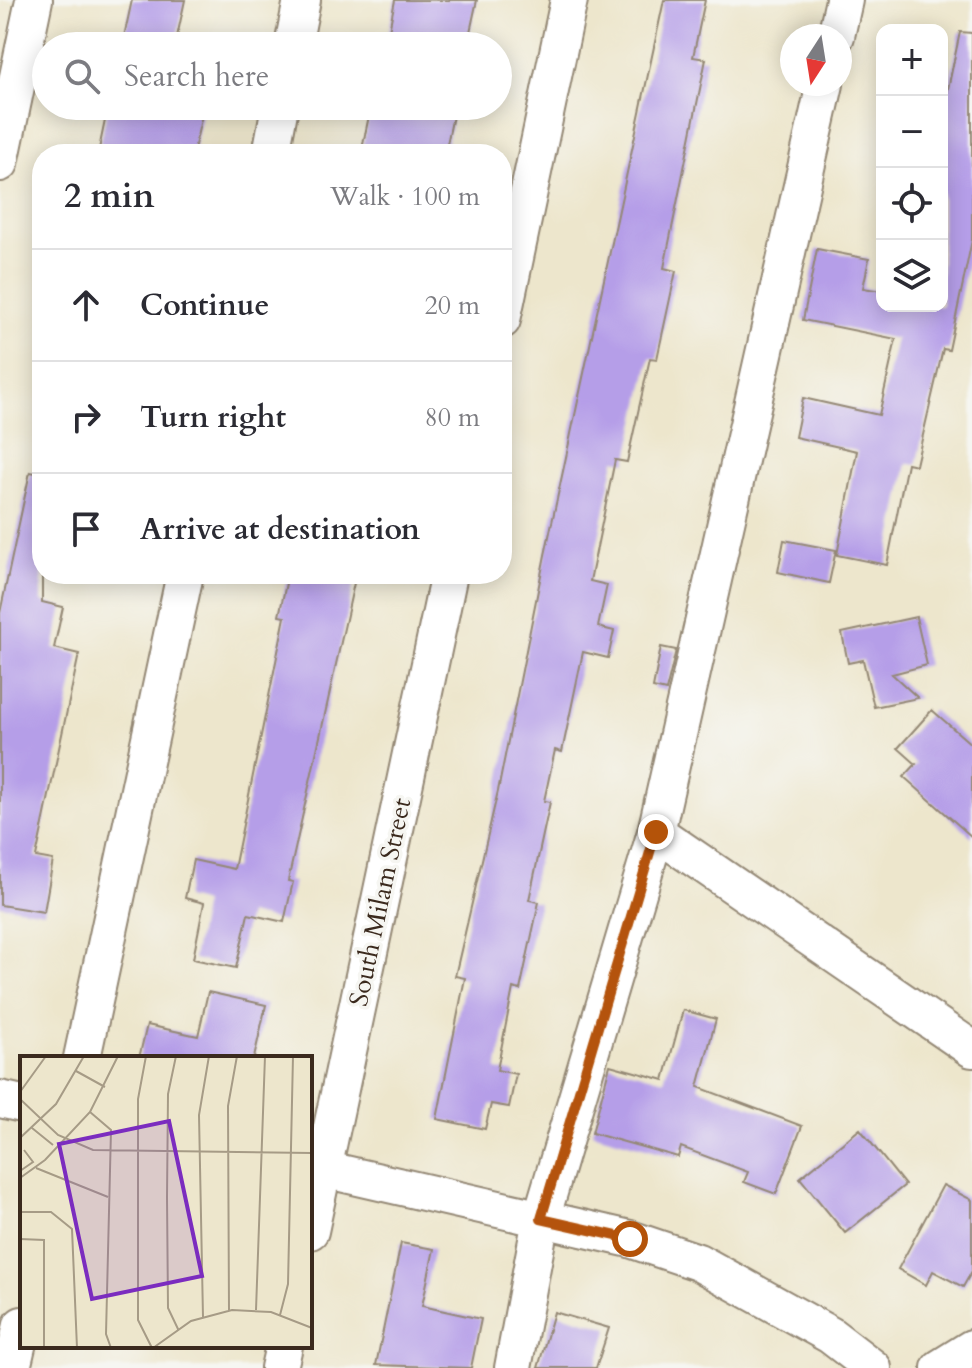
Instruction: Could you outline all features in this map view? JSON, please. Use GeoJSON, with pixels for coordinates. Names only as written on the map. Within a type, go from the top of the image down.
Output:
{"type":"FeatureCollection","features":[{"type":"Feature","properties":{"kind":"street"},"geometry":{"type":"LineString","coordinates":[[0,163],[34,0]]}},
{"type":"Feature","properties":{"kind":"street"},"geometry":{"type":"LineString","coordinates":[[296,32],[302,0]]}},
{"type":"Feature","properties":{"kind":"street"},"geometry":{"type":"LineString","coordinates":[[512,272],[569,0]]}},
{"type":"Feature","properties":{"kind":"street"},"geometry":{"type":"LineString","coordinates":[[839,24],[844,0]]}},
{"type":"Feature","properties":{"kind":"street"},"geometry":{"type":"LineString","coordinates":[[513,1368],[541,1219],[656,832],[822,96]]}},
{"type":"Feature","properties":{"kind":"street"},"geometry":{"type":"LineString","coordinates":[[273,144],[277,120]]}},
{"type":"Feature","properties":{"kind":"street"},"geometry":{"type":"LineString","coordinates":[[82,1056],[183,584]]}},
{"type":"Feature","properties":{"kind":"street","name":"South Milam Street"},"geometry":{"type":"LineString","coordinates":[[312,1213],[317,1168],[447,584]]}},
{"type":"Feature","properties":{"kind":"street"},"geometry":{"type":"LineString","coordinates":[[656,832],[972,1049]]}},
{"type":"Feature","properties":{"kind":"street"},"geometry":{"type":"LineString","coordinates":[[0,1099],[20,1104]]}},
{"type":"Feature","properties":{"kind":"street"},"geometry":{"type":"LineString","coordinates":[[317,1168],[630,1239],[698,1262],[830,1335],[873,1368]]}},
{"type":"Feature","properties":{"kind":"street"},"geometry":{"type":"LineString","coordinates":[[12,1368],[20,1334]]}},
{"type":"Feature","properties":{"kind":"street"},"geometry":{"type":"LineString","coordinates":[[279,1368],[284,1348]]}},
{"type":"Feature","properties":{"kind":"street"},"geometry":{"type":"LineString","coordinates":[[940,1368],[972,1348]]}},
{"type":"Feature","properties":{"kind":"building"},"geometry":{"type":"Polygon","coordinates":[[[132,0],[185,0],[178,32],[125,32],[132,0]]]}},
{"type":"Feature","properties":{"kind":"building"},"geometry":{"type":"Polygon","coordinates":[[[395,0],[477,0],[470,32],[389,32],[395,0]]]}},
{"type":"Feature","properties":{"kind":"building"},"geometry":{"type":"Polygon","coordinates":[[[664,0],[705,0],[693,57],[706,59],[664,268],[676,271],[657,359],[650,358],[627,462],[615,460],[590,581],[607,585],[598,627],[614,631],[608,658],[583,652],[562,752],[555,750],[544,801],[550,802],[529,900],[539,902],[520,990],[513,988],[497,1070],[516,1074],[509,1107],[491,1104],[485,1129],[437,1119],[465,978],[455,976],[498,791],[545,555],[664,0]]]}},
{"type":"Feature","properties":{"kind":"building"},"geometry":{"type":"Polygon","coordinates":[[[960,32],[972,33],[972,240],[949,350],[943,349],[916,465],[907,463],[887,565],[837,555],[857,451],[795,437],[803,398],[879,415],[896,339],[803,320],[817,249],[869,259],[863,288],[876,290],[876,312],[948,312],[948,89],[960,32]]]}},
{"type":"Feature","properties":{"kind":"building"},"geometry":{"type":"Polygon","coordinates":[[[105,120],[201,120],[195,144],[100,144],[105,120]]]}},
{"type":"Feature","properties":{"kind":"building"},"geometry":{"type":"Polygon","coordinates":[[[368,120],[452,120],[447,144],[363,144],[368,120]]]}},
{"type":"Feature","properties":{"kind":"building"},"geometry":{"type":"Polygon","coordinates":[[[32,472],[32,584],[42,584],[42,602],[63,607],[54,648],[79,654],[36,857],[53,860],[44,912],[0,905],[0,613],[32,472]]]}},
{"type":"Feature","properties":{"kind":"building"},"geometry":{"type":"Polygon","coordinates":[[[784,540],[836,550],[829,583],[778,572],[784,540]]]}},
{"type":"Feature","properties":{"kind":"building"},"geometry":{"type":"Polygon","coordinates":[[[286,584],[354,584],[288,881],[293,882],[284,922],[248,914],[236,968],[193,959],[204,903],[185,898],[193,860],[234,869],[285,617],[279,616],[286,584]]]}},
{"type":"Feature","properties":{"kind":"building"},"geometry":{"type":"Polygon","coordinates":[[[916,617],[927,665],[892,674],[918,698],[874,707],[863,660],[848,663],[842,633],[916,617]]]}},
{"type":"Feature","properties":{"kind":"building"},"geometry":{"type":"Polygon","coordinates":[[[661,647],[676,650],[666,691],[653,688],[661,647]]]}},
{"type":"Feature","properties":{"kind":"building"},"geometry":{"type":"Polygon","coordinates":[[[932,710],[972,745],[972,837],[904,777],[916,764],[898,748],[932,710]]]}},
{"type":"Feature","properties":{"kind":"building"},"geometry":{"type":"Polygon","coordinates":[[[208,992],[266,1005],[254,1056],[139,1056],[147,1025],[198,1036],[208,992]]]}},
{"type":"Feature","properties":{"kind":"building"},"geometry":{"type":"Polygon","coordinates":[[[683,1010],[716,1019],[698,1087],[802,1126],[776,1194],[744,1182],[748,1172],[681,1147],[678,1157],[592,1133],[610,1065],[664,1080],[683,1010]]]}},
{"type":"Feature","properties":{"kind":"building"},"geometry":{"type":"Polygon","coordinates":[[[860,1129],[905,1185],[845,1233],[800,1178],[860,1129]]]}},
{"type":"Feature","properties":{"kind":"building"},"geometry":{"type":"Polygon","coordinates":[[[943,1185],[972,1200],[972,1271],[963,1287],[933,1271],[926,1285],[898,1269],[943,1185]]]}},
{"type":"Feature","properties":{"kind":"building"},"geometry":{"type":"Polygon","coordinates":[[[401,1243],[434,1249],[422,1306],[481,1319],[471,1368],[376,1365],[401,1243]]]}},
{"type":"Feature","properties":{"kind":"building"},"geometry":{"type":"Polygon","coordinates":[[[554,1312],[609,1328],[596,1368],[538,1368],[554,1312]]]}},
{"type":"Feature","properties":{"kind":"route"},"geometry":{"type":"LineString","coordinates":[[630,1239],[541,1219],[656,832]]}}]}
